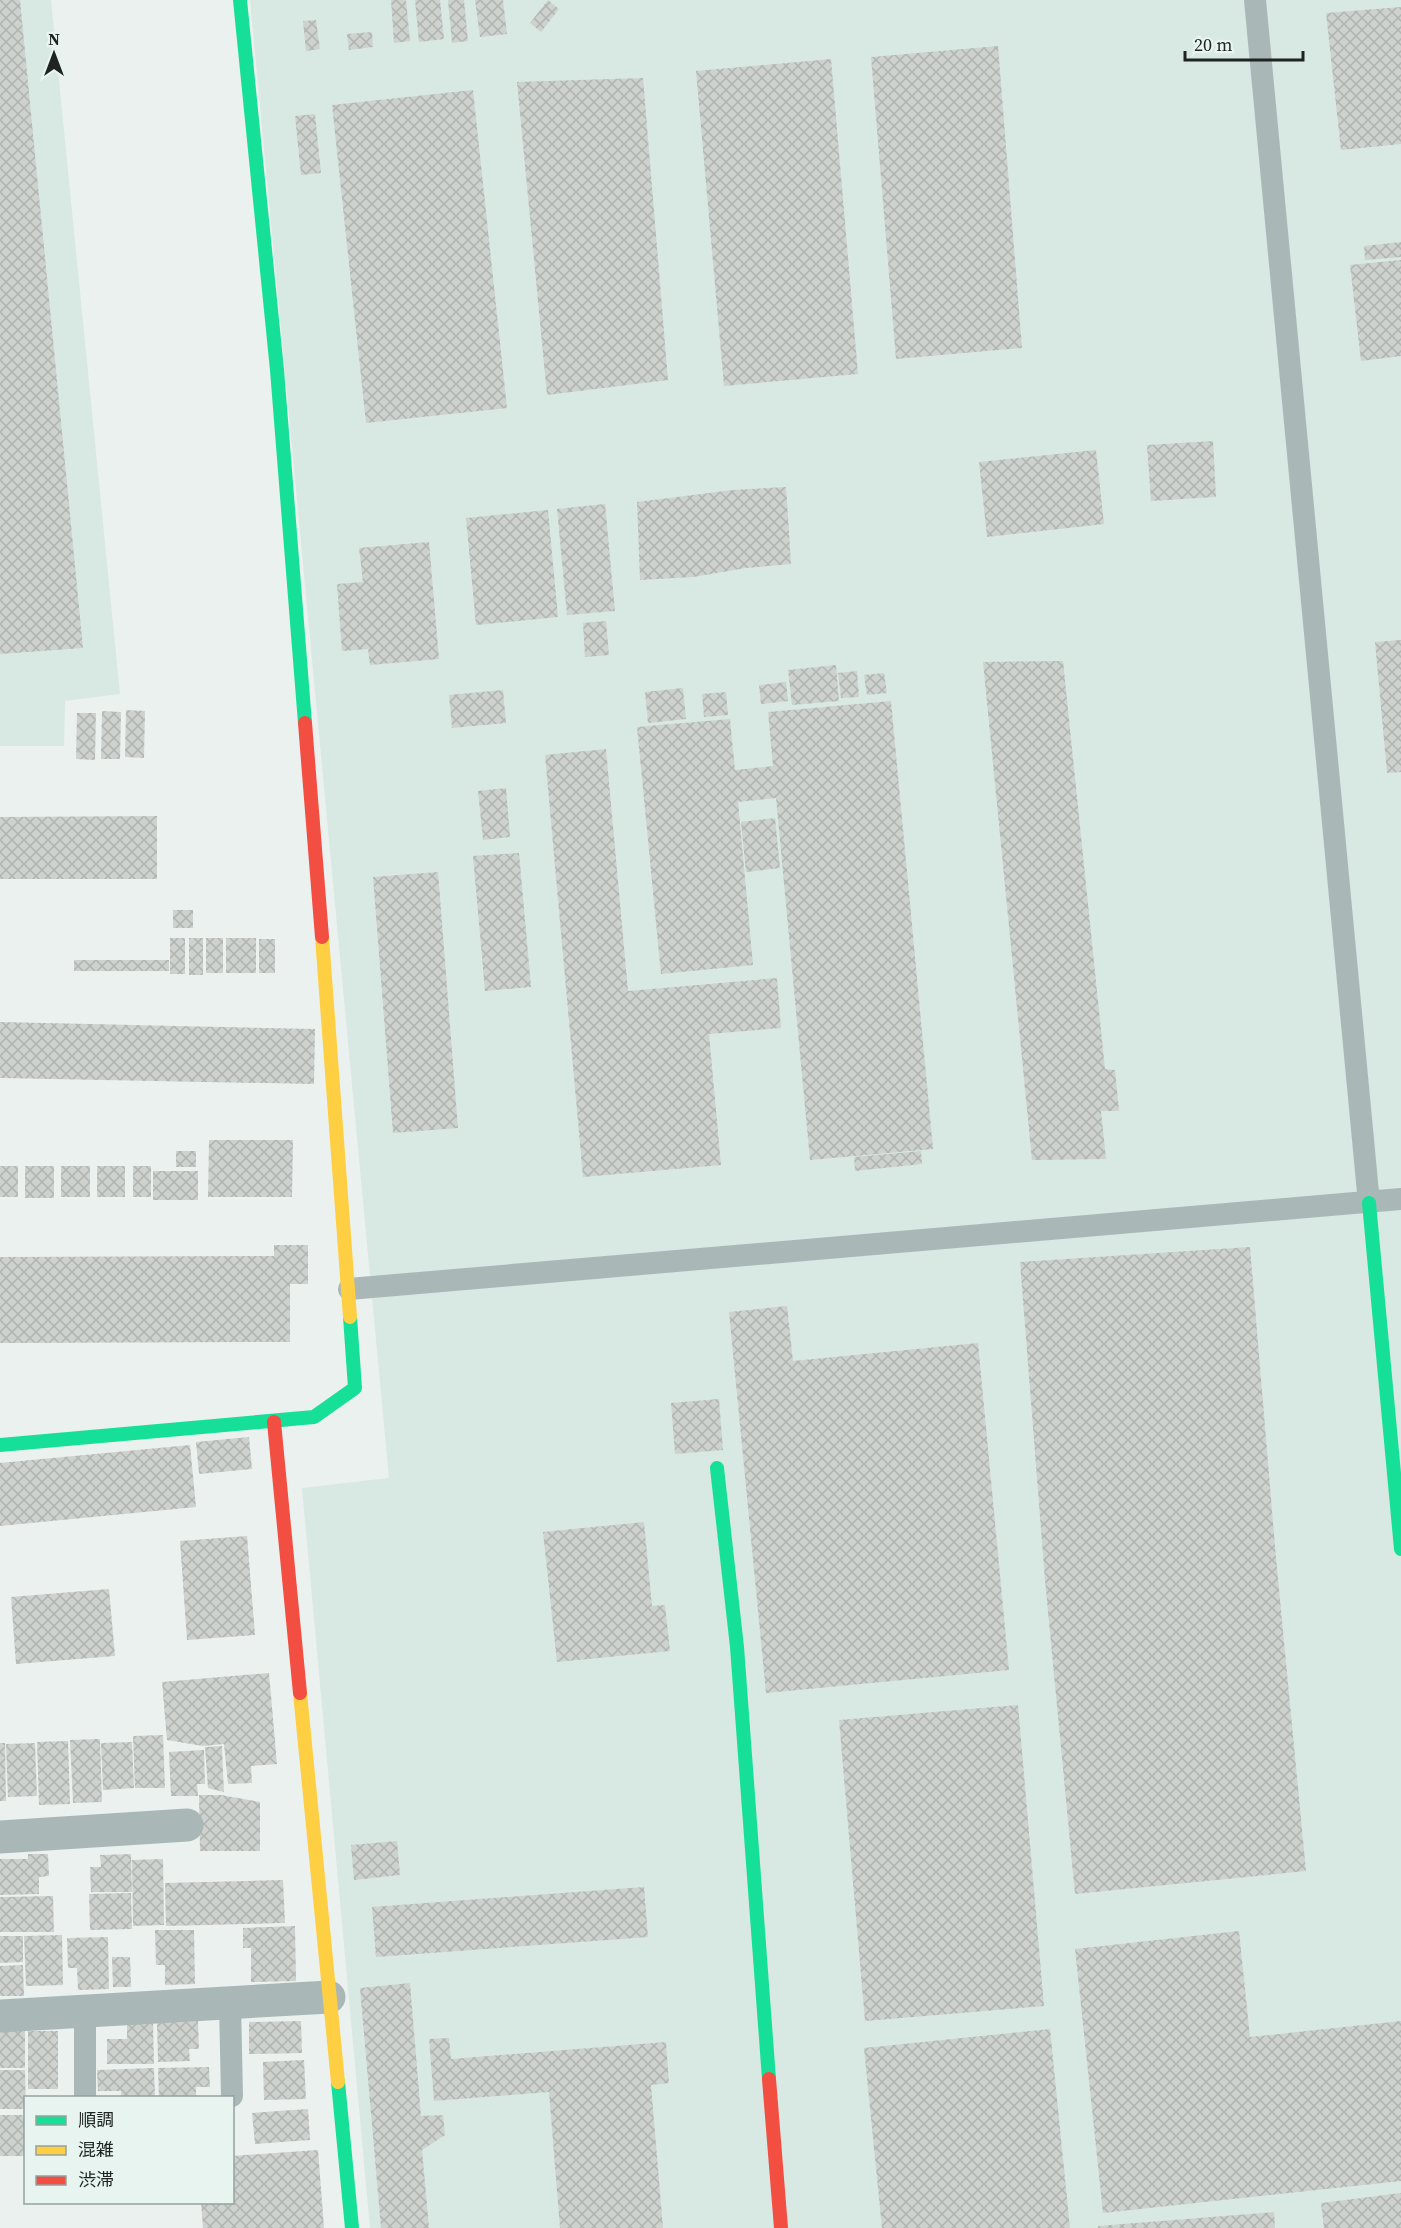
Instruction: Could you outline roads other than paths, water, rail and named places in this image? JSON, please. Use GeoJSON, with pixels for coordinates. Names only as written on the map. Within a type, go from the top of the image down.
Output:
{"type":"FeatureCollection","features":[{"type":"Feature","properties":{"kind":"street"},"geometry":{"type":"LineString","coordinates":[[0,1445],[314,1417],[355,1388],[278,382],[240,0]]}},
{"type":"Feature","properties":{"kind":"street"},"geometry":{"type":"LineString","coordinates":[[1370,1203],[1401,1549]]}},
{"type":"Feature","properties":{"kind":"street"},"geometry":{"type":"LineString","coordinates":[[274,1422],[352,2228]]}},
{"type":"Feature","properties":{"kind":"street"},"geometry":{"type":"LineString","coordinates":[[717,1468],[737,1647],[781,2228]]}},
{"type":"Feature","properties":{"kind":"street"},"geometry":{"type":"LineString","coordinates":[[0,1837],[187,1825]]}},
{"type":"Feature","properties":{"kind":"street"},"geometry":{"type":"LineString","coordinates":[[0,2016],[329,1997]]}},
{"type":"Feature","properties":{"kind":"lane"},"geometry":{"type":"LineString","coordinates":[[1255,0],[1370,1203]]}},
{"type":"Feature","properties":{"kind":"lane"},"geometry":{"type":"LineString","coordinates":[[349,1289],[1401,1199]]}},
{"type":"Feature","properties":{"kind":"lane"},"geometry":{"type":"LineString","coordinates":[[230,2002],[232,2096]]}},
{"type":"Feature","properties":{"kind":"lane"},"geometry":{"type":"LineString","coordinates":[[85,2011],[86,2096]]}}]}
